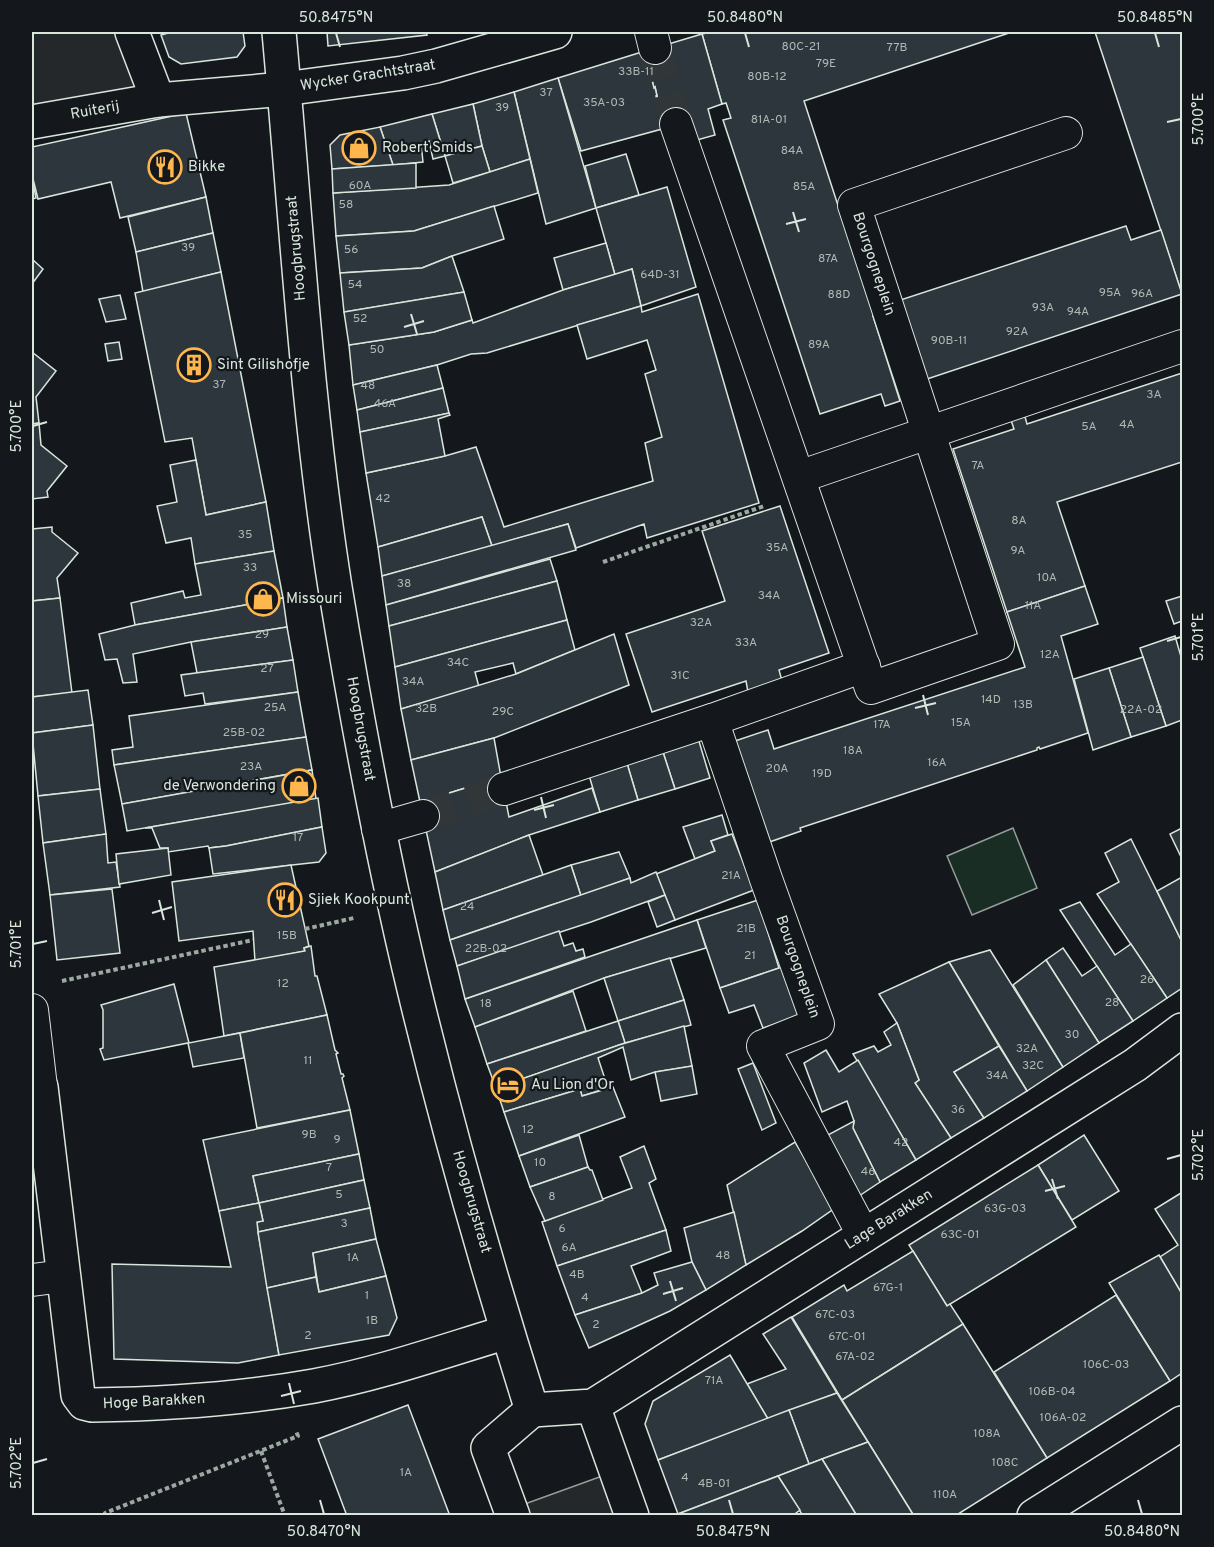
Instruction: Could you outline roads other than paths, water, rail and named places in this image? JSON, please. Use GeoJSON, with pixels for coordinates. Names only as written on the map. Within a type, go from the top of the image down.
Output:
{"type":"FeatureCollection","features":[{"type":"Feature","properties":{"kind":"street"},"geometry":{"type":"LineString","coordinates":[[132,32],[159,100]]}},
{"type":"Feature","properties":{"kind":"street","name":"Hoogbrugstraat"},"geometry":{"type":"LineString","coordinates":[[279,32],[296,245],[319,469],[335,586],[378,829],[448,1124],[507,1332],[532,1410]]}},
{"type":"Feature","properties":{"kind":"street","name":"Wycker Grachtstraat"},"geometry":{"type":"LineString","coordinates":[[284,89],[425,69],[555,32]]}},
{"type":"Feature","properties":{"kind":"street","name":"Ruiterij"},"geometry":{"type":"LineString","coordinates":[[32,122],[159,100],[284,89]]}},
{"type":"Feature","properties":{"kind":"street","name":"Bourgogneplein"},"geometry":{"type":"LineString","coordinates":[[676,124],[871,688],[998,644],[854,205],[1066,133]]}},
{"type":"Feature","properties":{"kind":"street"},"geometry":{"type":"LineString","coordinates":[[799,477],[1182,346]]}},
{"type":"Feature","properties":{"kind":"street"},"geometry":{"type":"LineString","coordinates":[[504,789],[712,720],[864,666]]}},
{"type":"Feature","properties":{"kind":"street","name":"Bourgogneplein"},"geometry":{"type":"LineString","coordinates":[[712,720],[818,1024],[763,1046],[864,1236]]}},
{"type":"Feature","properties":{"kind":"street"},"geometry":{"type":"LineString","coordinates":[[378,829],[423,816]]}},
{"type":"Feature","properties":{"kind":"street","name":"Hoge Barakken"},"geometry":{"type":"LineString","coordinates":[[32,1010],[34,1044],[42,1087],[47,1278],[78,1395],[84,1403],[92,1406],[155,1404],[244,1397],[316,1386],[507,1332]]}},
{"type":"Feature","properties":{"kind":"street","name":"Lage Barakken"},"geometry":{"type":"LineString","coordinates":[[593,1406],[1135,1065],[1182,1030]]}},
{"type":"Feature","properties":{"kind":"street"},"geometry":{"type":"LineString","coordinates":[[513,1515],[488,1448],[532,1410],[593,1406],[632,1515]]}},
{"type":"Feature","properties":{"kind":"street"},"geometry":{"type":"LineString","coordinates":[[1034,1515],[1182,1424]]}},
{"type":"Feature","properties":{"kind":"tunnel"},"geometry":{"type":"LineString","coordinates":[[655,48],[676,124]]}},
{"type":"Feature","properties":{"kind":"tunnel"},"geometry":{"type":"LineString","coordinates":[[423,816],[504,789]]}},
{"type":"Feature","properties":{"kind":"place","name":"Robert Smids"},"geometry":{"type":"Point","coordinates":[359,148]}},
{"type":"Feature","properties":{"kind":"place","name":"Bikke"},"geometry":{"type":"Point","coordinates":[165,167]}},
{"type":"Feature","properties":{"kind":"place","name":"Sint Gilishofje"},"geometry":{"type":"Point","coordinates":[194,365]}},
{"type":"Feature","properties":{"kind":"place","name":"Missouri"},"geometry":{"type":"Point","coordinates":[263,599]}},
{"type":"Feature","properties":{"kind":"place","name":"de Verwondering"},"geometry":{"type":"Point","coordinates":[299,786]}},
{"type":"Feature","properties":{"kind":"place","name":"Sjiek Kookpunt"},"geometry":{"type":"Point","coordinates":[285,900]}},
{"type":"Feature","properties":{"kind":"place","name":"Au Lion d'Or"},"geometry":{"type":"Point","coordinates":[508,1085]}}]}
